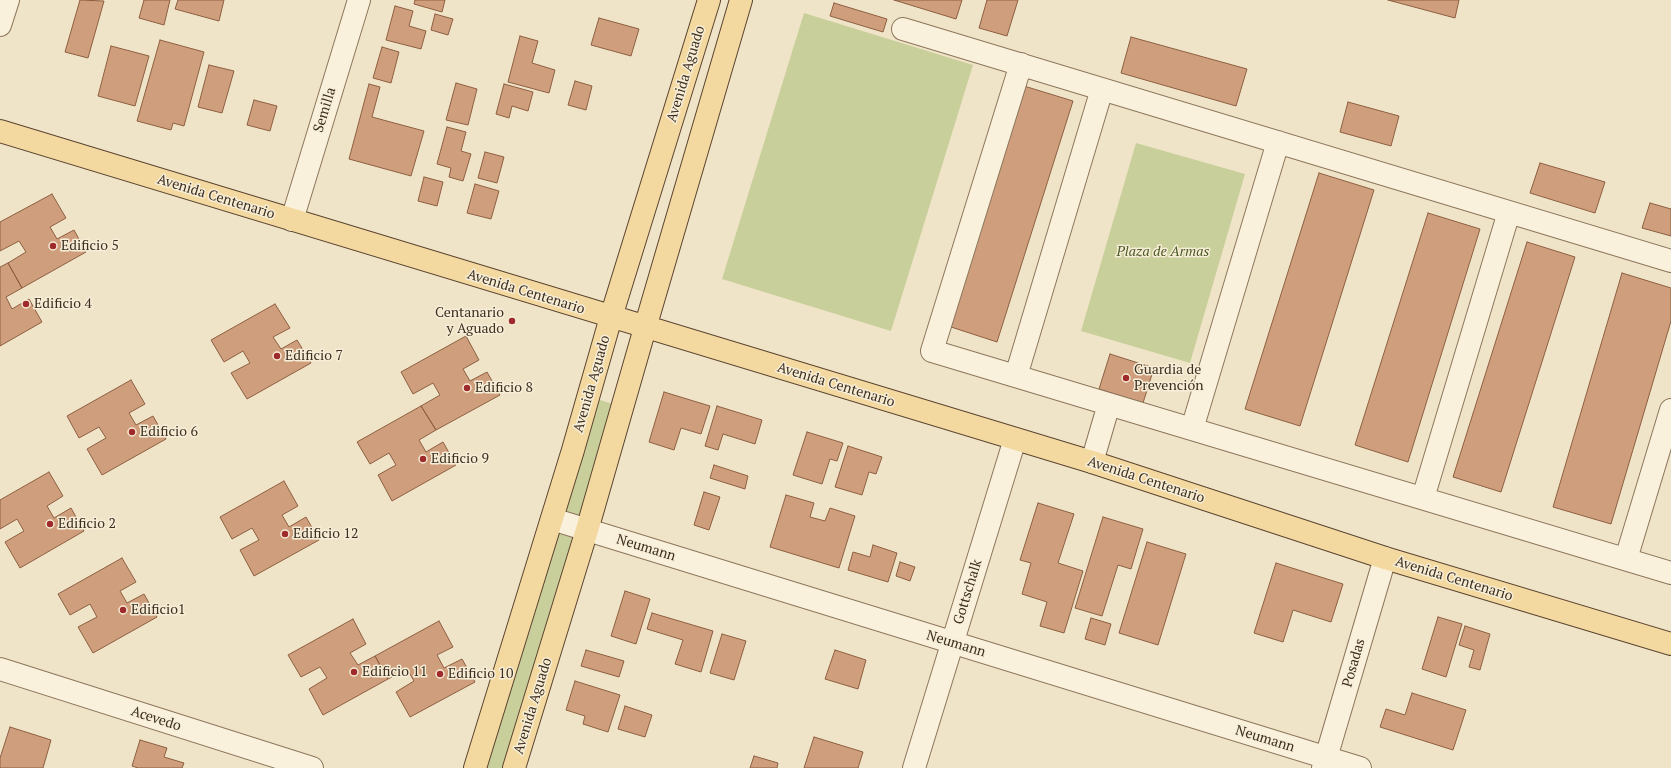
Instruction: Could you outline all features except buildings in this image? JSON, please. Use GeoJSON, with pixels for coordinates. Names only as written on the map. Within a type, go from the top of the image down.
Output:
{"type":"FeatureCollection","features":[{"type":"Feature","properties":{"kind":"main road","name":"Avenida Aguado"},"geometry":{"type":"LineString","coordinates":[[475,768],[552,519],[611,317],[709,0]]}},
{"type":"Feature","properties":{"kind":"main road","name":"Avenida Aguado"},"geometry":{"type":"LineString","coordinates":[[514,768],[587,530],[741,0]]}},
{"type":"Feature","properties":{"kind":"main road","name":"Avenida Centenario"},"geometry":{"type":"LineString","coordinates":[[0,131],[645,328],[1092,462],[1385,558],[1671,644]]}},
{"type":"Feature","properties":{"kind":"street"},"geometry":{"type":"LineString","coordinates":[[0,25],[8,0]]}},
{"type":"Feature","properties":{"kind":"street","name":"Semilla"},"geometry":{"type":"LineString","coordinates":[[292,220],[359,0]]}},
{"type":"Feature","properties":{"kind":"street"},"geometry":{"type":"LineString","coordinates":[[903,29],[1671,261]]}},
{"type":"Feature","properties":{"kind":"street"},"geometry":{"type":"LineString","coordinates":[[1021,64],[932,351],[1671,572]]}},
{"type":"Feature","properties":{"kind":"street"},"geometry":{"type":"LineString","coordinates":[[1016,376],[1102,89]]}},
{"type":"Feature","properties":{"kind":"street"},"geometry":{"type":"LineString","coordinates":[[1192,429],[1278,142]]}},
{"type":"Feature","properties":{"kind":"street"},"geometry":{"type":"LineString","coordinates":[[1423,498],[1509,212]]}},
{"type":"Feature","properties":{"kind":"street"},"geometry":{"type":"LineString","coordinates":[[1092,462],[1109,404]]}},
{"type":"Feature","properties":{"kind":"street"},"geometry":{"type":"LineString","coordinates":[[1626,559],[1671,410]]}},
{"type":"Feature","properties":{"kind":"street","name":"Gottschalk"},"geometry":{"type":"LineString","coordinates":[[914,768],[1015,439]]}},
{"type":"Feature","properties":{"kind":"street","name":"Neumann"},"geometry":{"type":"LineString","coordinates":[[552,519],[953,643],[1325,763],[1360,768]]}},
{"type":"Feature","properties":{"kind":"street","name":"Posadas"},"geometry":{"type":"LineString","coordinates":[[1325,763],[1385,558]]}},
{"type":"Feature","properties":{"kind":"street","name":"Acevedo"},"geometry":{"type":"LineString","coordinates":[[0,669],[312,768]]}},
{"type":"Feature","properties":{"kind":"green space"},"geometry":{"type":"Polygon","coordinates":[[[804,13],[973,65],[891,331],[722,279],[804,13]]]}},
{"type":"Feature","properties":{"kind":"green space","name":"Plaza de Armas"},"geometry":{"type":"Polygon","coordinates":[[[1136,143],[1245,174],[1190,363],[1081,331],[1136,143]]]}},
{"type":"Feature","properties":{"kind":"green space"},"geometry":{"type":"Polygon","coordinates":[[[597,399],[616,405],[505,768],[479,768],[597,399]]]}},
{"type":"Feature","properties":{"kind":"place","name":"Edificio 5"},"geometry":{"type":"Point","coordinates":[53,246]}},
{"type":"Feature","properties":{"kind":"place","name":"Edificio 4"},"geometry":{"type":"Point","coordinates":[26,304]}},
{"type":"Feature","properties":{"kind":"place","name":"Centanario y Aguado"},"geometry":{"type":"Point","coordinates":[512,321]}},
{"type":"Feature","properties":{"kind":"place","name":"Edificio 7"},"geometry":{"type":"Point","coordinates":[277,356]}},
{"type":"Feature","properties":{"kind":"place","name":"Guardia de Prevención"},"geometry":{"type":"Point","coordinates":[1126,378]}},
{"type":"Feature","properties":{"kind":"place","name":"Edificio 8"},"geometry":{"type":"Point","coordinates":[467,388]}},
{"type":"Feature","properties":{"kind":"place","name":"Edificio 6"},"geometry":{"type":"Point","coordinates":[132,432]}},
{"type":"Feature","properties":{"kind":"place","name":"Edificio 9"},"geometry":{"type":"Point","coordinates":[423,459]}},
{"type":"Feature","properties":{"kind":"place","name":"Edificio 2"},"geometry":{"type":"Point","coordinates":[50,524]}},
{"type":"Feature","properties":{"kind":"place","name":"Edificio 12"},"geometry":{"type":"Point","coordinates":[285,534]}},
{"type":"Feature","properties":{"kind":"place","name":"Edificio1"},"geometry":{"type":"Point","coordinates":[123,610]}},
{"type":"Feature","properties":{"kind":"place","name":"Edificio 11"},"geometry":{"type":"Point","coordinates":[354,672]}},
{"type":"Feature","properties":{"kind":"place","name":"Edificio 10"},"geometry":{"type":"Point","coordinates":[440,674]}}]}
